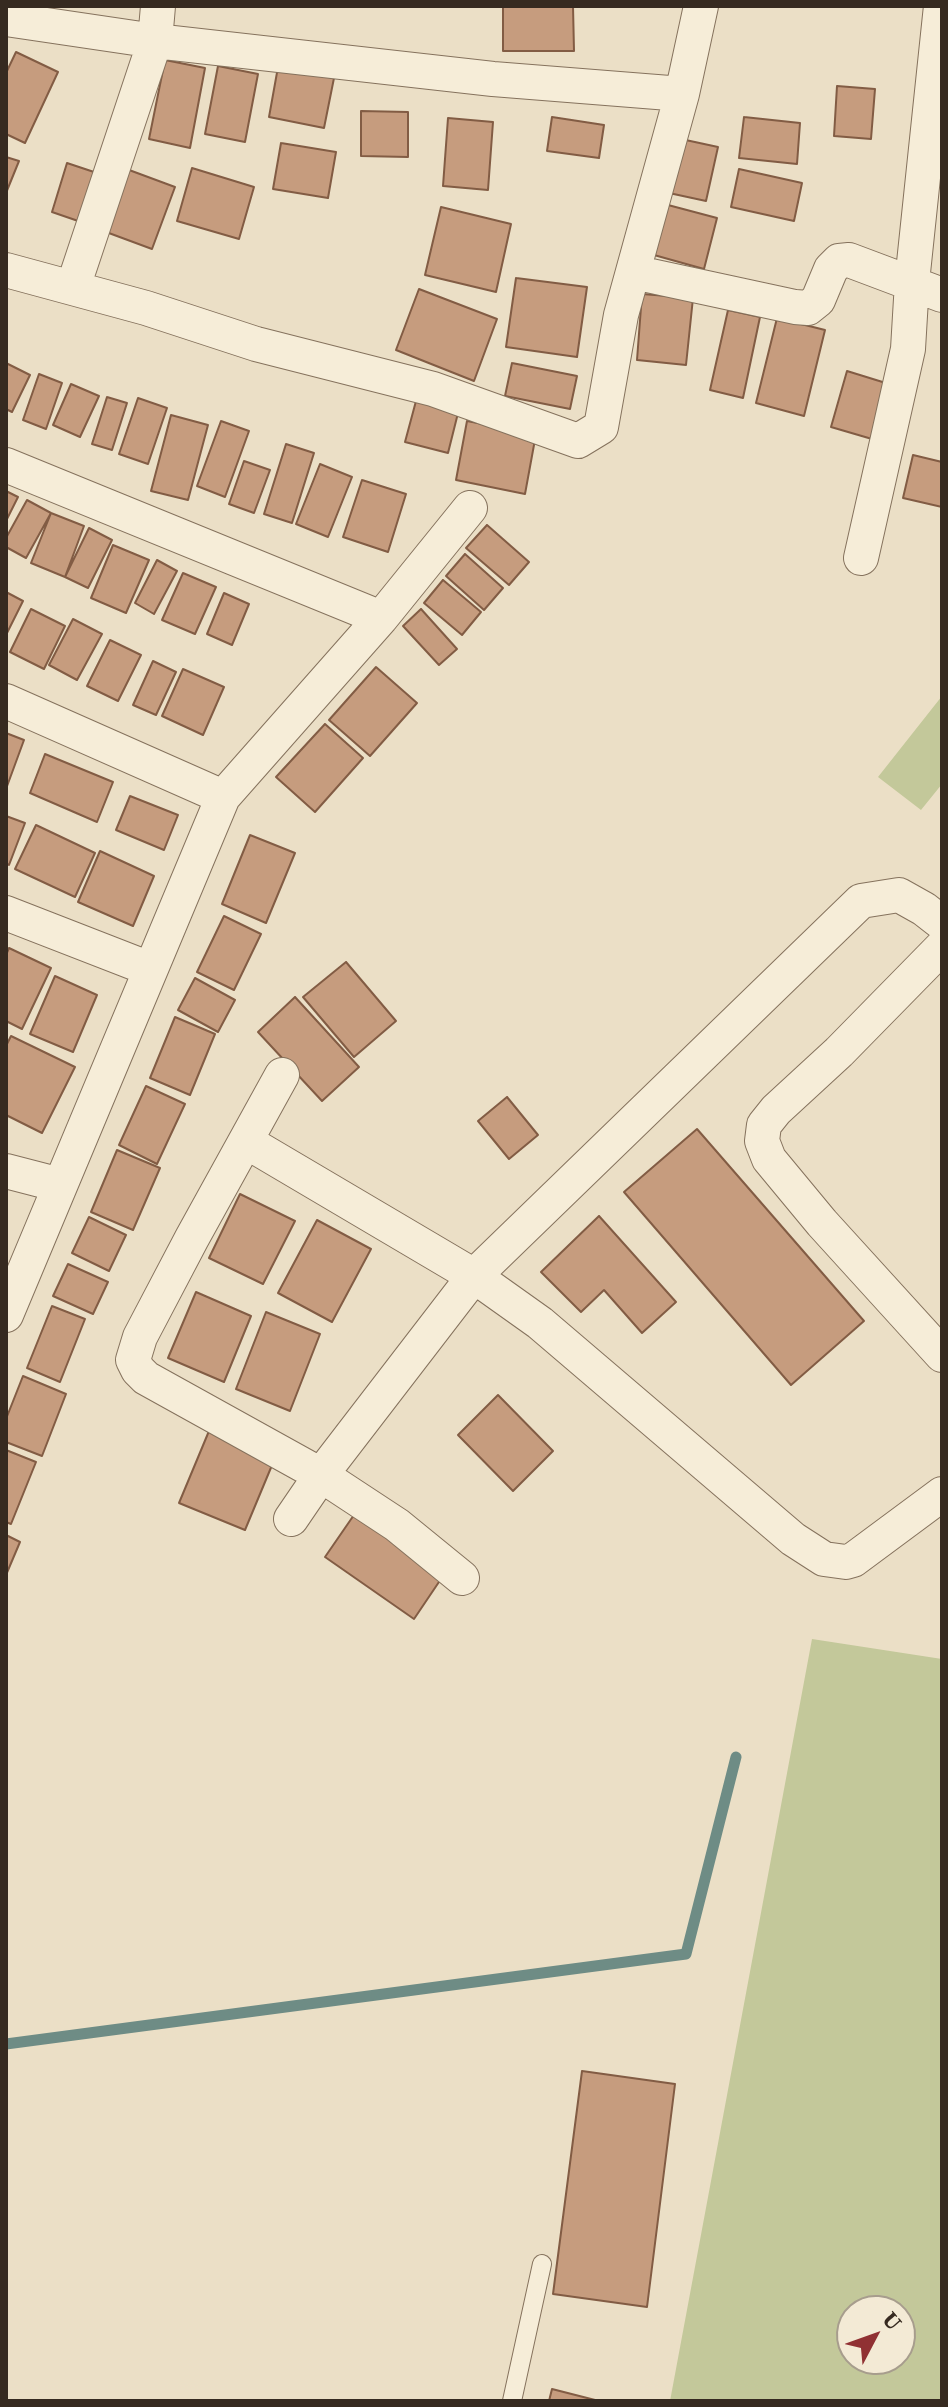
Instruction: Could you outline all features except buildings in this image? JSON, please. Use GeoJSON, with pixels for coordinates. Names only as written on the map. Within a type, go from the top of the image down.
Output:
{"type":"FeatureCollection","features":[{"type":"Feature","properties":{"kind":"street"},"geometry":{"type":"LineString","coordinates":[[73,287],[155,41],[158,6]]}},
{"type":"Feature","properties":{"kind":"street"},"geometry":{"type":"LineString","coordinates":[[6,270],[73,287],[256,344],[433,389],[578,441],[601,427],[621,315],[682,94],[701,6]]}},
{"type":"Feature","properties":{"kind":"street"},"geometry":{"type":"LineString","coordinates":[[861,558],[908,349],[927,289],[941,6]]}},
{"type":"Feature","properties":{"kind":"street"},"geometry":{"type":"LineString","coordinates":[[6,19],[155,41],[493,79],[682,94]]}},
{"type":"Feature","properties":{"kind":"street"},"geometry":{"type":"LineString","coordinates":[[633,272],[808,308],[818,300],[831,269],[839,261],[849,260],[927,289]]}},
{"type":"Feature","properties":{"kind":"street"},"geometry":{"type":"LineString","coordinates":[[6,465],[381,618]]}},
{"type":"Feature","properties":{"kind":"street"},"geometry":{"type":"LineString","coordinates":[[6,1315],[223,797],[381,618],[470,508]]}},
{"type":"Feature","properties":{"kind":"street"},"geometry":{"type":"LineString","coordinates":[[6,701],[223,797]]}},
{"type":"Feature","properties":{"kind":"street"},"geometry":{"type":"LineString","coordinates":[[291,1519],[321,1475],[474,1276],[861,901],[899,895],[942,923]]}},
{"type":"Feature","properties":{"kind":"street"},"geometry":{"type":"LineString","coordinates":[[6,913],[150,969]]}},
{"type":"Feature","properties":{"kind":"street"},"geometry":{"type":"LineString","coordinates":[[942,947],[849,1042],[776,1110],[764,1125],[762,1141],[769,1159],[822,1223],[942,1355]]}},
{"type":"Feature","properties":{"kind":"street"},"geometry":{"type":"LineString","coordinates":[[282,1075],[184,1252],[140,1337],[133,1360],[146,1378],[321,1475],[397,1525],[462,1578]]}},
{"type":"Feature","properties":{"kind":"street"},"geometry":{"type":"LineString","coordinates":[[247,1142],[474,1276],[540,1323],[793,1539],[824,1559],[853,1560],[942,1494]]}},
{"type":"Feature","properties":{"kind":"street"},"geometry":{"type":"LineString","coordinates":[[6,1171],[60,1185]]}},
{"type":"Feature","properties":{"kind":"lane"},"geometry":{"type":"LineString","coordinates":[[512,2401],[542,2264]]}},
{"type":"Feature","properties":{"kind":"green space"},"geometry":{"type":"Polygon","coordinates":[[[942,696],[942,784],[921,810],[878,777],[942,696]]]}},
{"type":"Feature","properties":{"kind":"green space"},"geometry":{"type":"Polygon","coordinates":[[[812,1639],[942,1659],[942,2401],[670,2401],[812,1639]]]}},
{"type":"Feature","properties":{"kind":"waterway"},"geometry":{"type":"LineString","coordinates":[[6,2044],[686,1954],[736,1757]]}}]}
